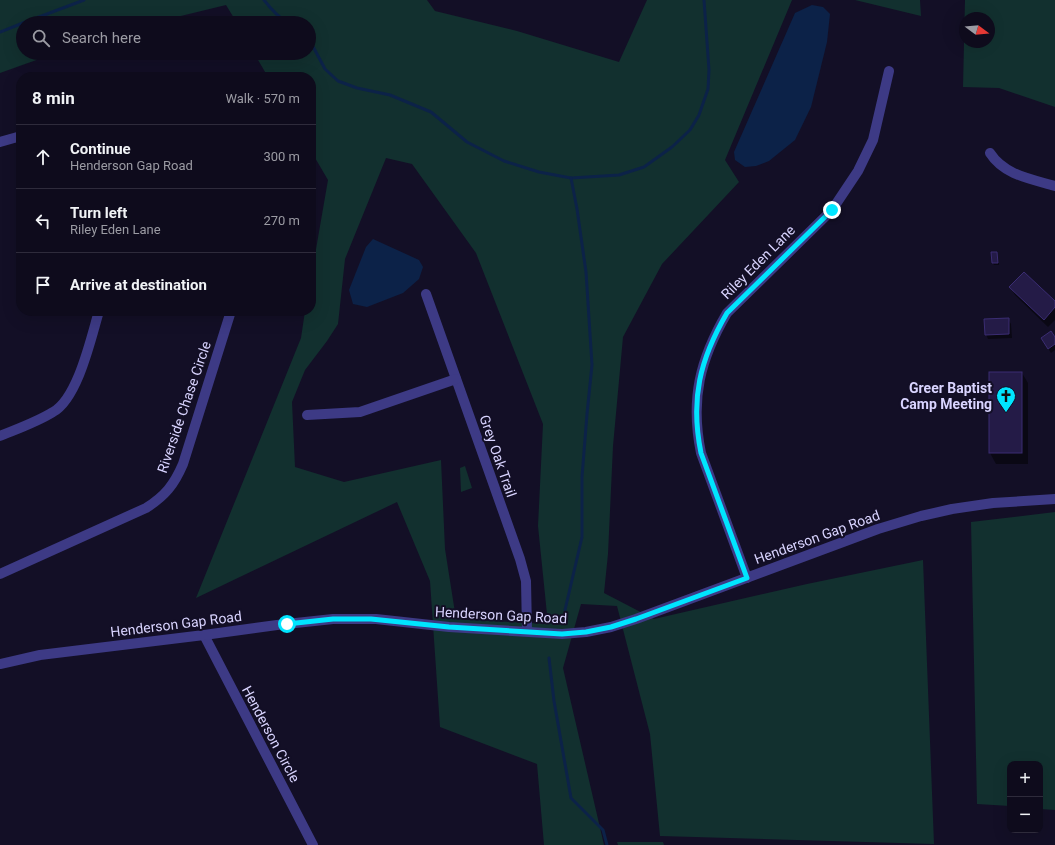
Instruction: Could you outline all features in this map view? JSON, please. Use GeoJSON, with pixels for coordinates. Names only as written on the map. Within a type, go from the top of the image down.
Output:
{"type":"FeatureCollection","features":[{"type":"Feature","properties":{"kind":"street","name":"Riley Eden Lane"},"geometry":{"type":"LineString","coordinates":[[747,578],[701,453],[697,434],[696,412],[698,385],[706,356],[716,332],[727,313],[832,210],[858,171],[873,140],[889,71]]}},
{"type":"Feature","properties":{"kind":"street"},"geometry":{"type":"LineString","coordinates":[[0,142],[16,137]]}},
{"type":"Feature","properties":{"kind":"street"},"geometry":{"type":"LineString","coordinates":[[990,153],[1001,166],[1011,172],[1055,186]]}},
{"type":"Feature","properties":{"kind":"street","name":"Grey Oak Trail"},"geometry":{"type":"LineString","coordinates":[[426,294],[520,559],[526,581],[527,631]]}},
{"type":"Feature","properties":{"kind":"street"},"geometry":{"type":"LineString","coordinates":[[0,436],[53,412],[62,406],[80,372],[97,316]]}},
{"type":"Feature","properties":{"kind":"street","name":"Riverside Chase Circle"},"geometry":{"type":"LineString","coordinates":[[0,574],[146,508],[165,494],[177,478],[183,464],[229,316]]}},
{"type":"Feature","properties":{"kind":"street"},"geometry":{"type":"LineString","coordinates":[[307,415],[360,412],[456,379]]}},
{"type":"Feature","properties":{"kind":"street","name":"Henderson Gap Road"},"geometry":{"type":"LineString","coordinates":[[0,664],[40,655],[277,625],[350,618],[376,619],[449,627],[562,634],[586,632],[611,627],[636,619],[878,529],[921,516],[952,509],[994,503],[1055,498]]}},
{"type":"Feature","properties":{"kind":"street","name":"Henderson Circle"},"geometry":{"type":"LineString","coordinates":[[204,635],[313,845]]}},
{"type":"Feature","properties":{"kind":"green space"},"geometry":{"type":"Polygon","coordinates":[[[0,0],[427,0],[435,11],[517,31],[619,62],[647,0],[792,0],[725,160],[739,182],[662,264],[623,337],[613,446],[608,554],[604,593],[654,619],[807,584],[923,560],[934,844],[660,836],[650,734],[617,606],[581,604],[563,668],[604,845],[544,845],[537,764],[440,727],[430,581],[397,502],[196,598],[301,338],[304,316],[316,316],[316,249],[328,180],[316,160],[316,72],[265,72],[258,60],[316,60],[316,16],[233,16],[226,5],[181,16],[16,16],[16,60],[36,60],[0,73],[0,0]],[[386,158],[345,259],[338,324],[305,370],[292,402],[295,467],[344,482],[441,460],[445,549],[456,619],[548,624],[538,526],[543,424],[476,253],[412,164],[386,158]]]}},
{"type":"Feature","properties":{"kind":"green space"},"geometry":{"type":"Polygon","coordinates":[[[855,0],[920,0],[921,16],[855,0]]]}},
{"type":"Feature","properties":{"kind":"green space"},"geometry":{"type":"Polygon","coordinates":[[[965,0],[1055,0],[1055,107],[999,88],[963,87],[964,48],[995,48],[995,12],[965,12],[965,0]]]}},
{"type":"Feature","properties":{"kind":"green space"},"geometry":{"type":"Polygon","coordinates":[[[465,466],[472,488],[461,492],[460,468],[465,466]]]}},
{"type":"Feature","properties":{"kind":"green space"},"geometry":{"type":"Polygon","coordinates":[[[1055,512],[1055,810],[1043,809],[1043,761],[1007,761],[1007,806],[977,804],[971,522],[1055,512]]]}},
{"type":"Feature","properties":{"kind":"green space"},"geometry":{"type":"Polygon","coordinates":[[[617,842],[663,842],[664,845],[618,845],[617,842]]]}},
{"type":"Feature","properties":{"kind":"water"},"geometry":{"type":"Polygon","coordinates":[[[812,5],[823,7],[830,14],[827,42],[811,107],[795,140],[769,161],[756,166],[745,167],[735,160],[734,152],[795,13],[812,5]]]}},
{"type":"Feature","properties":{"kind":"water"},"geometry":{"type":"Polygon","coordinates":[[[373,239],[419,260],[423,267],[419,279],[403,293],[367,307],[353,304],[349,290],[366,247],[373,239]]]}},
{"type":"Feature","properties":{"kind":"building"},"geometry":{"type":"Polygon","coordinates":[[[991,252],[997,252],[998,263],[992,263],[991,252]]]}},
{"type":"Feature","properties":{"kind":"building"},"geometry":{"type":"Polygon","coordinates":[[[1024,272],[1055,301],[1055,307],[1044,320],[1009,287],[1024,272]]]}},
{"type":"Feature","properties":{"kind":"building"},"geometry":{"type":"Polygon","coordinates":[[[1009,318],[1009,334],[985,335],[984,319],[1009,318]]]}},
{"type":"Feature","properties":{"kind":"building"},"geometry":{"type":"Polygon","coordinates":[[[1051,331],[1055,337],[1055,344],[1048,349],[1041,338],[1051,331]]]}},
{"type":"Feature","properties":{"kind":"building","name":"Greer Baptist Camp Meeting"},"geometry":{"type":"Polygon","coordinates":[[[989,372],[1022,372],[1022,453],[989,453],[989,372]]]}},
{"type":"Feature","properties":{"kind":"waterway"},"geometry":{"type":"LineString","coordinates":[[42,16],[84,0]]}},
{"type":"Feature","properties":{"kind":"waterway"},"geometry":{"type":"LineString","coordinates":[[264,0],[279,16]]}},
{"type":"Feature","properties":{"kind":"waterway"},"geometry":{"type":"LineString","coordinates":[[316,52],[325,69],[338,81],[357,88],[390,95],[431,112],[467,142],[504,161],[539,172],[571,178],[619,175],[644,167],[672,147],[690,130],[699,115],[708,89],[709,70],[704,0]]}},
{"type":"Feature","properties":{"kind":"waterway"},"geometry":{"type":"LineString","coordinates":[[0,32],[16,26]]}},
{"type":"Feature","properties":{"kind":"waterway"},"geometry":{"type":"LineString","coordinates":[[565,610],[582,537],[582,477],[592,365],[586,272],[571,178]]}},
{"type":"Feature","properties":{"kind":"waterway"},"geometry":{"type":"LineString","coordinates":[[549,658],[554,701],[571,798],[603,830],[607,845]]}},
{"type":"Feature","properties":{"kind":"place","name":"Greer Baptist Camp Meeting"},"geometry":{"type":"Point","coordinates":[1006,413]}},
{"type":"Feature","properties":{"kind":"route"},"geometry":{"type":"LineString","coordinates":[[287,624],[350,618],[449,627],[562,634],[586,632],[611,627],[636,619],[747,578],[701,453],[697,434],[696,412],[698,385],[706,356],[716,332],[727,313],[832,210]]}}]}
